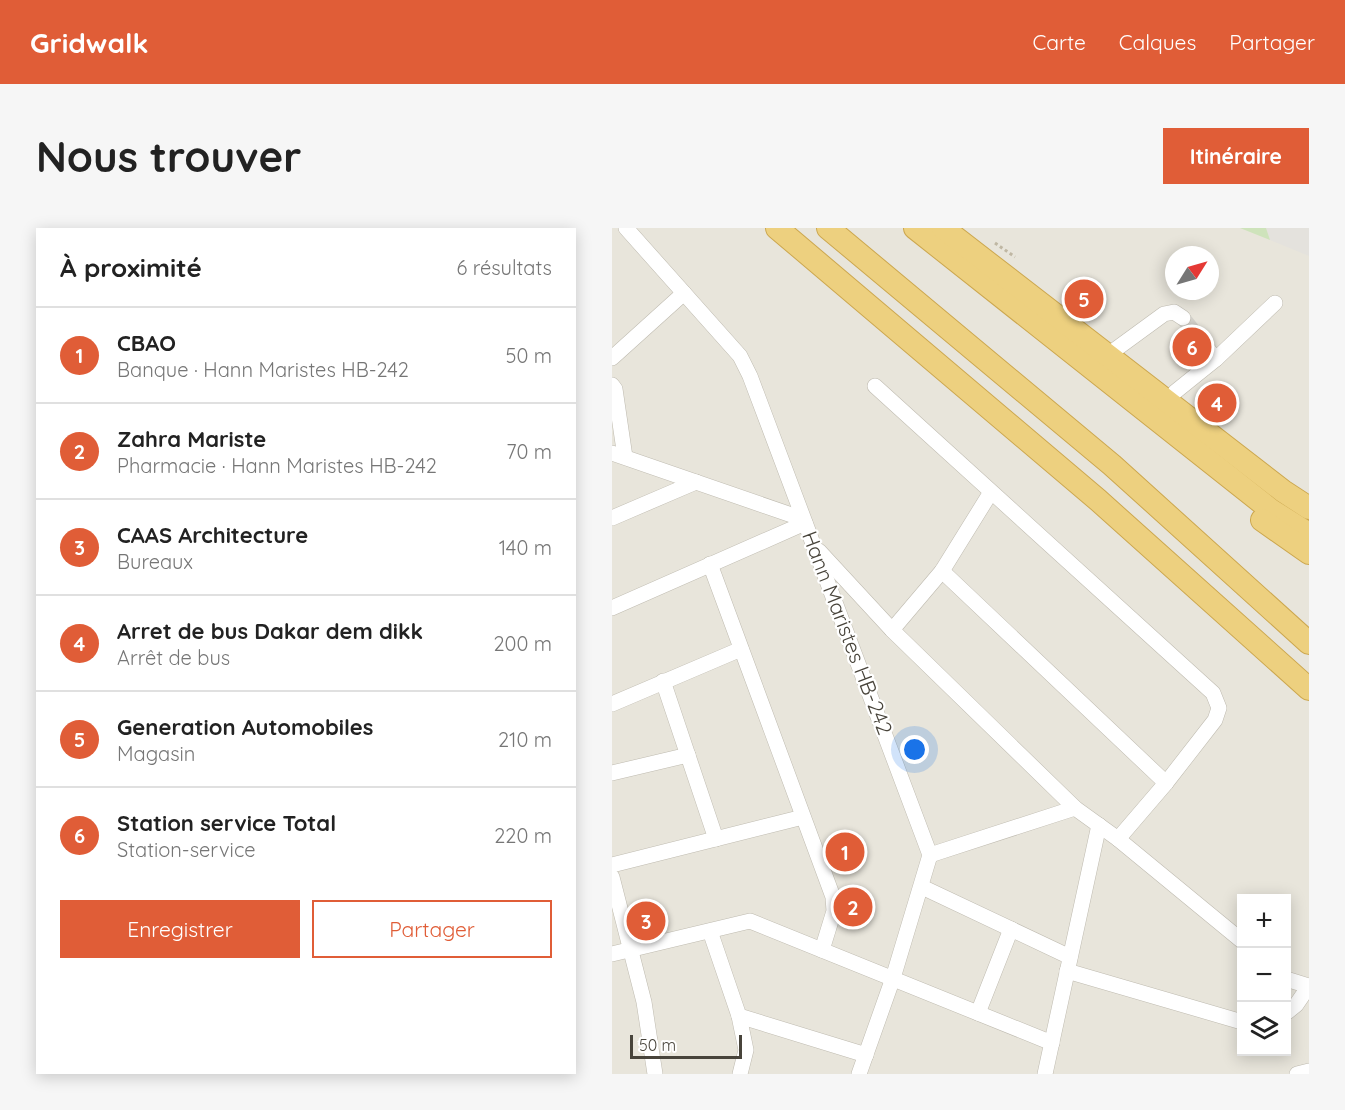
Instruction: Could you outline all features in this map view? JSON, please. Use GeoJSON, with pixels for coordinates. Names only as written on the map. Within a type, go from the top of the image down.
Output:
{"type":"FeatureCollection","features":[{"type":"Feature","properties":{"kind":"highway"},"geometry":{"type":"LineString","coordinates":[[777,228],[1098,500],[1309,689]]}},
{"type":"Feature","properties":{"kind":"highway"},"geometry":{"type":"LineString","coordinates":[[828,228],[1112,465],[1309,643]]}},
{"type":"Feature","properties":{"kind":"highway"},"geometry":{"type":"LineString","coordinates":[[915,228],[987,285],[1277,500],[1309,508]]}},
{"type":"Feature","properties":{"kind":"highway"},"geometry":{"type":"LineString","coordinates":[[944,228],[1102,348],[1277,500],[1309,534]]}},
{"type":"Feature","properties":{"kind":"highway"},"geometry":{"type":"LineString","coordinates":[[987,285],[1217,487],[1309,553]]}},
{"type":"Feature","properties":{"kind":"highway"},"geometry":{"type":"LineString","coordinates":[[1102,348],[1175,392],[1270,467],[1309,490]]}},
{"type":"Feature","properties":{"kind":"street","name":"Hann Maristes HB-242"},"geometry":{"type":"LineString","coordinates":[[626,228],[740,356],[930,855]]}},
{"type":"Feature","properties":{"kind":"street"},"geometry":{"type":"LineString","coordinates":[[612,358],[684,293]]}},
{"type":"Feature","properties":{"kind":"street"},"geometry":{"type":"LineString","coordinates":[[1175,392],[1211,353],[1275,303]]}},
{"type":"Feature","properties":{"kind":"street"},"geometry":{"type":"LineString","coordinates":[[1102,348],[1164,314],[1174,312],[1183,318]]}},
{"type":"Feature","properties":{"kind":"street"},"geometry":{"type":"LineString","coordinates":[[612,385],[615,389],[618,455],[804,521]]}},
{"type":"Feature","properties":{"kind":"street"},"geometry":{"type":"LineString","coordinates":[[875,386],[1213,693],[1219,708],[1215,720],[1166,783],[1118,839]]}},
{"type":"Feature","properties":{"kind":"street"},"geometry":{"type":"LineString","coordinates":[[612,518],[696,482]]}},
{"type":"Feature","properties":{"kind":"street"},"geometry":{"type":"LineString","coordinates":[[892,630],[942,571],[991,492]]}},
{"type":"Feature","properties":{"kind":"street"},"geometry":{"type":"LineString","coordinates":[[612,608],[804,521]]}},
{"type":"Feature","properties":{"kind":"street"},"geometry":{"type":"LineString","coordinates":[[813,544],[892,630],[1075,808],[1118,839],[1237,937]]}},
{"type":"Feature","properties":{"kind":"street"},"geometry":{"type":"LineString","coordinates":[[711,564],[834,903],[822,950]]}},
{"type":"Feature","properties":{"kind":"street"},"geometry":{"type":"LineString","coordinates":[[942,571],[1166,783]]}},
{"type":"Feature","properties":{"kind":"street"},"geometry":{"type":"LineString","coordinates":[[612,704],[741,649]]}},
{"type":"Feature","properties":{"kind":"street"},"geometry":{"type":"LineString","coordinates":[[663,681],[716,839]]}},
{"type":"Feature","properties":{"kind":"street"},"geometry":{"type":"LineString","coordinates":[[612,773],[688,755]]}},
{"type":"Feature","properties":{"kind":"street"},"geometry":{"type":"LineString","coordinates":[[860,1074],[893,978],[930,855],[1075,808]]}},
{"type":"Feature","properties":{"kind":"street"},"geometry":{"type":"LineString","coordinates":[[612,865],[802,817]]}},
{"type":"Feature","properties":{"kind":"street"},"geometry":{"type":"LineString","coordinates":[[1048,1073],[1052,1043],[1099,825]]}},
{"type":"Feature","properties":{"kind":"street"},"geometry":{"type":"LineString","coordinates":[[612,877],[644,1002],[655,1074]]}},
{"type":"Feature","properties":{"kind":"street"},"geometry":{"type":"LineString","coordinates":[[922,887],[1011,929],[1069,964],[1237,1020]]}},
{"type":"Feature","properties":{"kind":"street"},"geometry":{"type":"LineString","coordinates":[[612,954],[750,921],[1052,1043]]}},
{"type":"Feature","properties":{"kind":"street"},"geometry":{"type":"LineString","coordinates":[[978,1013],[1011,929]]}},
{"type":"Feature","properties":{"kind":"street"},"geometry":{"type":"LineString","coordinates":[[710,930],[739,1016],[746,1050],[740,1074]]}},
{"type":"Feature","properties":{"kind":"street"},"geometry":{"type":"LineString","coordinates":[[1291,980],[1309,986],[1291,1009]]}},
{"type":"Feature","properties":{"kind":"street"},"geometry":{"type":"LineString","coordinates":[[739,1016],[866,1055]]}},
{"type":"Feature","properties":{"kind":"street"},"geometry":{"type":"LineString","coordinates":[[1297,1074],[1309,1071]]}},
{"type":"Feature","properties":{"kind":"shaded area"},"geometry":{"type":"Polygon","coordinates":[[[612,228],[1309,228],[1309,1074],[612,1074],[612,228]]]}},
{"type":"Feature","properties":{"kind":"shaded area"},"geometry":{"type":"Polygon","coordinates":[[[1266,228],[1309,228],[1309,256],[1270,240],[1266,228]]]}},
{"type":"Feature","properties":{"kind":"green space"},"geometry":{"type":"Polygon","coordinates":[[[1240,228],[1266,228],[1270,240],[1240,228]]]}},
{"type":"Feature","properties":{"kind":"tunnel"},"geometry":{"type":"LineString","coordinates":[[1183,318],[1206,347]]}},
{"type":"Feature","properties":{"kind":"place","name":"Generation Automobiles"},"geometry":{"type":"Point","coordinates":[1084,299]}},
{"type":"Feature","properties":{"kind":"place","name":"Station service Total"},"geometry":{"type":"Point","coordinates":[1192,347]}},
{"type":"Feature","properties":{"kind":"place","name":"Arret de bus Dakar dem dikk"},"geometry":{"type":"Point","coordinates":[1217,403]}},
{"type":"Feature","properties":{"kind":"place","name":"CBAO"},"geometry":{"type":"Point","coordinates":[845,852]}},
{"type":"Feature","properties":{"kind":"place","name":"Zahra Mariste"},"geometry":{"type":"Point","coordinates":[853,907]}},
{"type":"Feature","properties":{"kind":"place","name":"CAAS Architecture"},"geometry":{"type":"Point","coordinates":[646,921]}}]}
